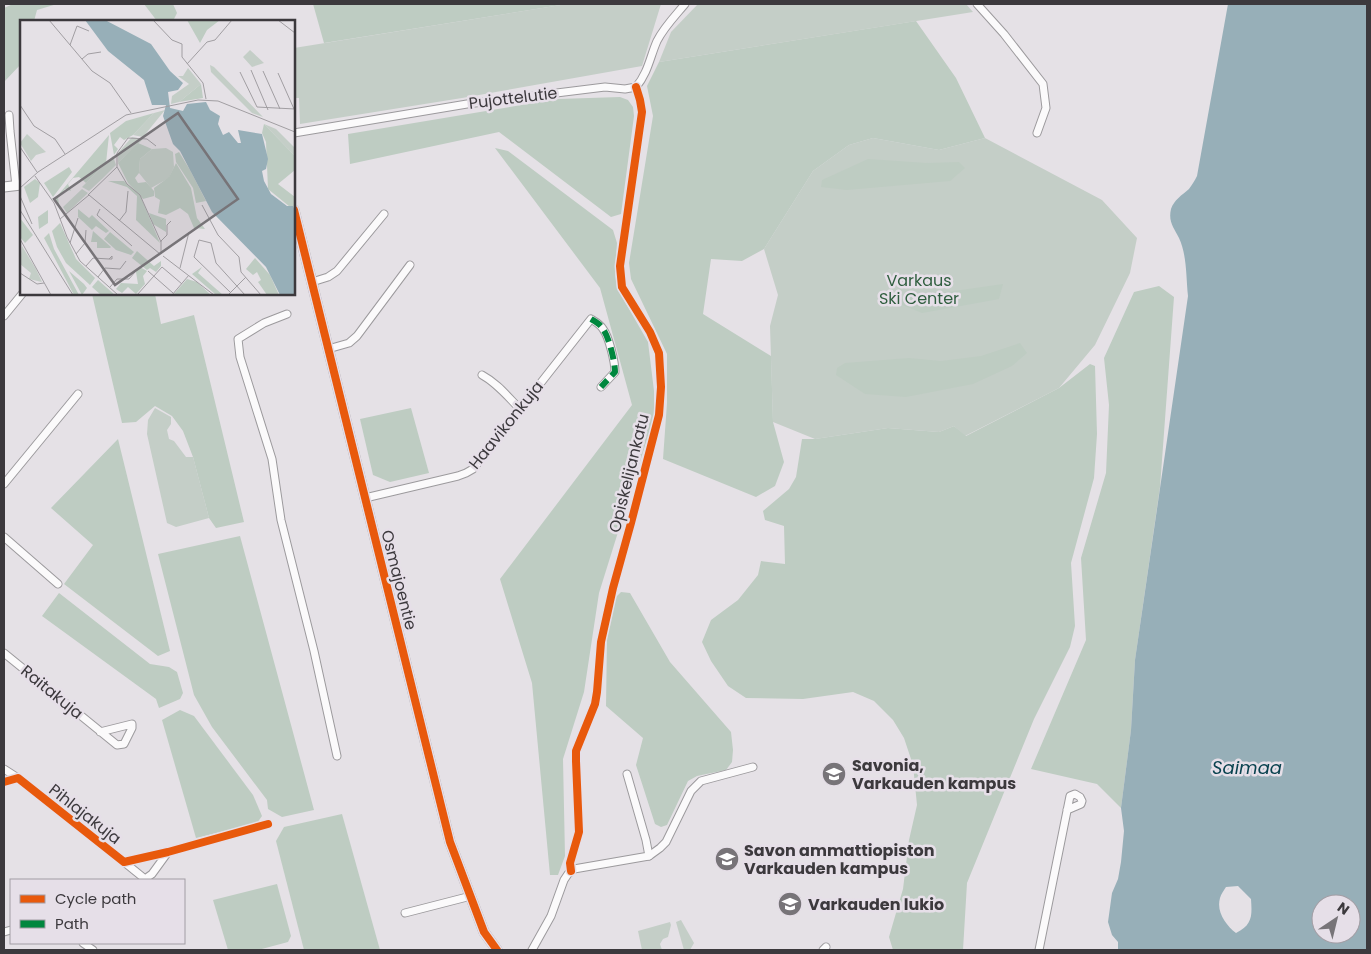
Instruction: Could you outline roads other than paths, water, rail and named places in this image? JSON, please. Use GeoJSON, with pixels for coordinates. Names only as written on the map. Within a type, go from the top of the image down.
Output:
{"type":"FeatureCollection","features":[{"type":"Feature","properties":{"kind":"street"},"geometry":{"type":"LineString","coordinates":[[636,87],[647,72],[657,41],[664,29],[685,4]]}},
{"type":"Feature","properties":{"kind":"street"},"geometry":{"type":"LineString","coordinates":[[977,4],[1004,34],[1043,84],[1046,108],[1037,133]]}},
{"type":"Feature","properties":{"kind":"street","name":"Pujottelutie"},"geometry":{"type":"LineString","coordinates":[[295,133],[467,104],[605,87],[624,89],[636,87]]}},
{"type":"Feature","properties":{"kind":"street","name":"Opiskelijankatu"},"geometry":{"type":"LineString","coordinates":[[572,871],[570,863],[579,832],[576,751],[598,692],[601,642],[613,588],[659,415],[661,387],[659,353],[650,332],[622,288],[620,266],[642,112],[636,87]]}},
{"type":"Feature","properties":{"kind":"street"},"geometry":{"type":"LineString","coordinates":[[4,187],[18,186],[10,131],[10,116]]}},
{"type":"Feature","properties":{"kind":"street","name":"Osmajoentie"},"geometry":{"type":"LineString","coordinates":[[295,214],[450,842],[484,932],[497,950]]}},
{"type":"Feature","properties":{"kind":"street"},"geometry":{"type":"LineString","coordinates":[[312,282],[337,271],[384,214]]}},
{"type":"Feature","properties":{"kind":"street"},"geometry":{"type":"LineString","coordinates":[[328,349],[349,343],[357,336],[410,265]]}},
{"type":"Feature","properties":{"kind":"street"},"geometry":{"type":"LineString","coordinates":[[4,316],[21,295]]}},
{"type":"Feature","properties":{"kind":"street"},"geometry":{"type":"LineString","coordinates":[[287,314],[264,323],[238,339],[240,357],[272,459],[281,520],[314,651],[337,756]]}},
{"type":"Feature","properties":{"kind":"street","name":"Haavikonkuja"},"geometry":{"type":"LineString","coordinates":[[365,498],[466,473],[473,469],[591,319],[605,331],[615,364],[615,372],[601,387]]}},
{"type":"Feature","properties":{"kind":"street"},"geometry":{"type":"LineString","coordinates":[[482,375],[500,389],[520,409]]}},
{"type":"Feature","properties":{"kind":"street"},"geometry":{"type":"LineString","coordinates":[[4,484],[78,394]]}},
{"type":"Feature","properties":{"kind":"street"},"geometry":{"type":"LineString","coordinates":[[275,513],[281,520]]}},
{"type":"Feature","properties":{"kind":"street"},"geometry":{"type":"LineString","coordinates":[[4,537],[58,584]]}},
{"type":"Feature","properties":{"kind":"street","name":"Raitakuja"},"geometry":{"type":"LineString","coordinates":[[4,653],[100,732]]}},
{"type":"Feature","properties":{"kind":"street"},"geometry":{"type":"LineString","coordinates":[[532,950],[551,916],[564,880],[574,869],[648,856],[666,842],[691,791],[701,781],[753,767]]}},
{"type":"Feature","properties":{"kind":"street","name":"Pihlajakuja"},"geometry":{"type":"LineString","coordinates":[[4,768],[145,879],[152,874],[168,852]]}},
{"type":"Feature","properties":{"kind":"street"},"geometry":{"type":"LineString","coordinates":[[627,774],[646,840],[648,856]]}},
{"type":"Feature","properties":{"kind":"street"},"geometry":{"type":"LineString","coordinates":[[4,782],[18,778]]}},
{"type":"Feature","properties":{"kind":"street"},"geometry":{"type":"LineString","coordinates":[[1039,950],[1067,810]]}},
{"type":"Feature","properties":{"kind":"street","name":"Pihlajakuja"},"geometry":{"type":"LineString","coordinates":[[124,862],[212,839]]}},
{"type":"Feature","properties":{"kind":"street"},"geometry":{"type":"LineString","coordinates":[[405,913],[470,896]]}},
{"type":"Feature","properties":{"kind":"water","name":"Saimaa"},"geometry":{"type":"Polygon","coordinates":[[[1228,4],[1367,4],[1367,950],[1118,950],[1118,942],[1112,935],[1108,922],[1112,893],[1118,879],[1121,862],[1124,831],[1121,808],[1131,730],[1135,660],[1188,296],[1184,252],[1172,225],[1170,214],[1174,203],[1189,189],[1197,176],[1228,4]],[[1238,886],[1226,887],[1221,895],[1219,908],[1223,918],[1236,933],[1246,927],[1250,919],[1251,899],[1238,886]]]}},
{"type":"Feature","properties":{"kind":"place","name":"Savonia, Varkauden kampus"},"geometry":{"type":"Point","coordinates":[834,774]}},
{"type":"Feature","properties":{"kind":"place","name":"Savon ammattiopiston Varkauden kampus"},"geometry":{"type":"Point","coordinates":[727,859]}},
{"type":"Feature","properties":{"kind":"place","name":"Varkauden lukio"},"geometry":{"type":"Point","coordinates":[790,904]}},
{"type":"Feature","properties":{"kind":"park label","name":"Varkaus Ski Center"},"geometry":{"type":"Point","coordinates":[919,289]}}]}
